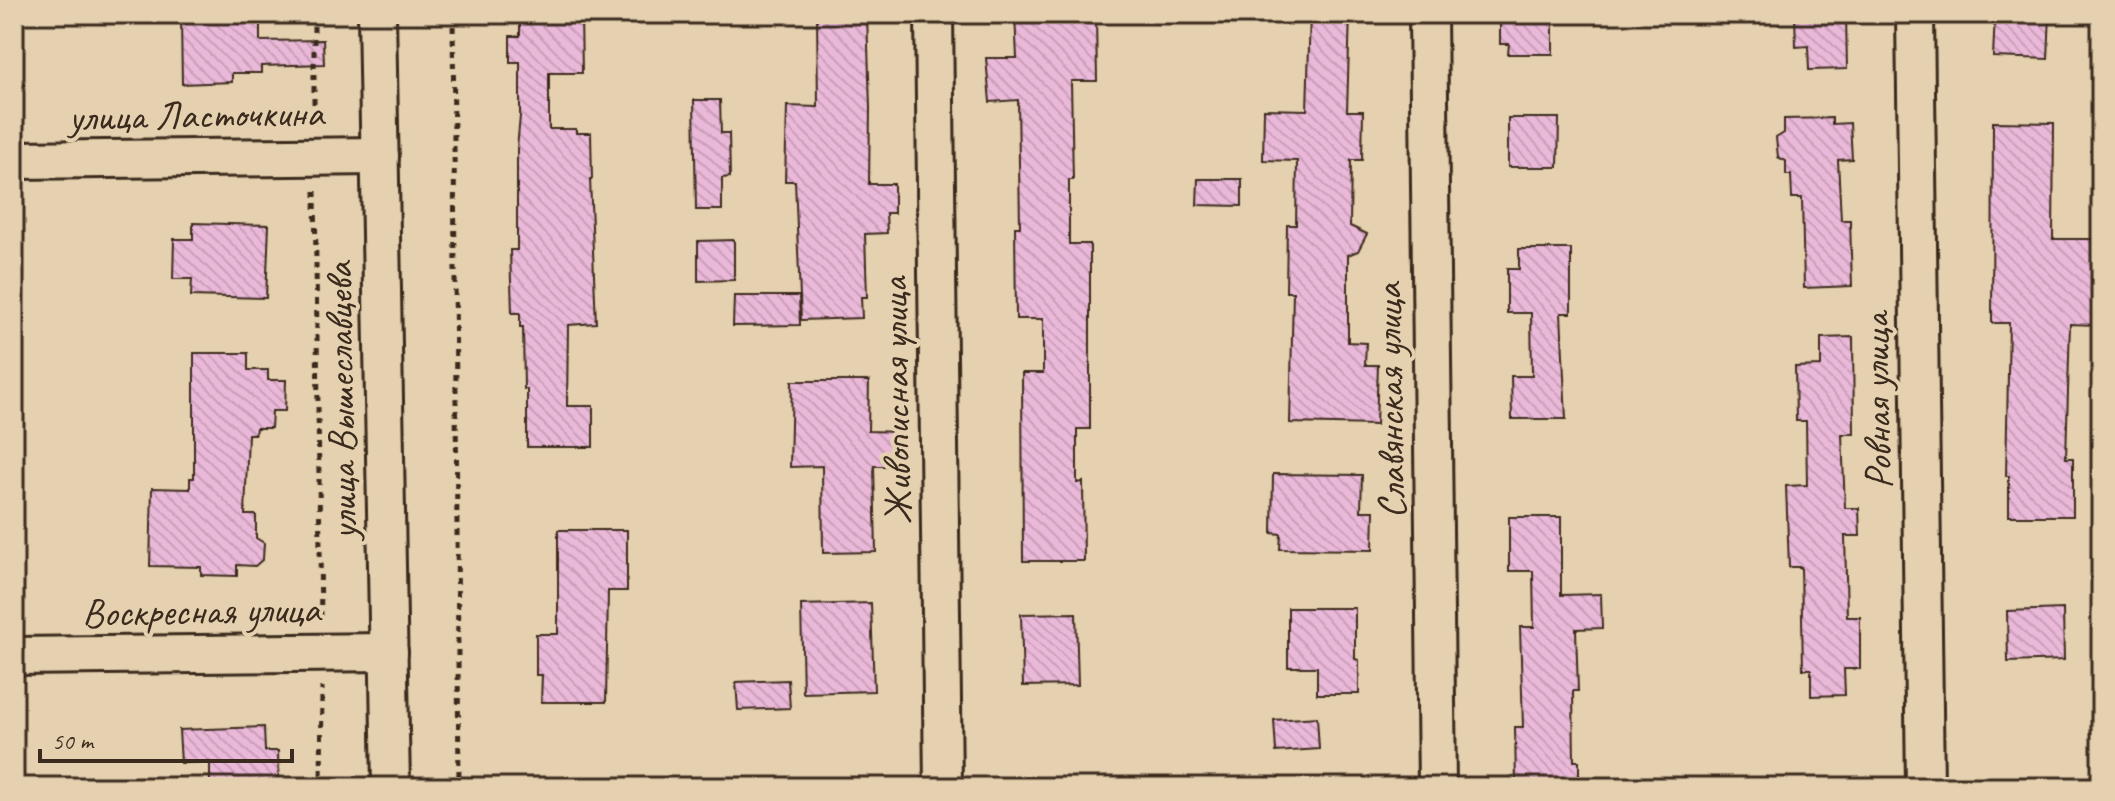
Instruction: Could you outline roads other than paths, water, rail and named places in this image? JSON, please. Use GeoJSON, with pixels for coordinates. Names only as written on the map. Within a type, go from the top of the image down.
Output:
{"type":"FeatureCollection","features":[{"type":"Feature","properties":{"kind":"street","name":"улица Вышеславцева"},"geometry":{"type":"LineString","coordinates":[[377,14],[391,787]]}},
{"type":"Feature","properties":{"kind":"street","name":"Живописная улица"},"geometry":{"type":"LineString","coordinates":[[934,14],[943,787]]}},
{"type":"Feature","properties":{"kind":"street","name":"Славянская улица"},"geometry":{"type":"LineString","coordinates":[[1428,14],[1437,787]]}},
{"type":"Feature","properties":{"kind":"street","name":"Ровная улица"},"geometry":{"type":"LineString","coordinates":[[1915,14],[1925,787]]}},
{"type":"Feature","properties":{"kind":"street","name":"улица Ласточкина"},"geometry":{"type":"LineString","coordinates":[[14,160],[380,156]]}},
{"type":"Feature","properties":{"kind":"street","name":"Воскресная улица"},"geometry":{"type":"LineString","coordinates":[[14,656],[389,652]]}}]}
